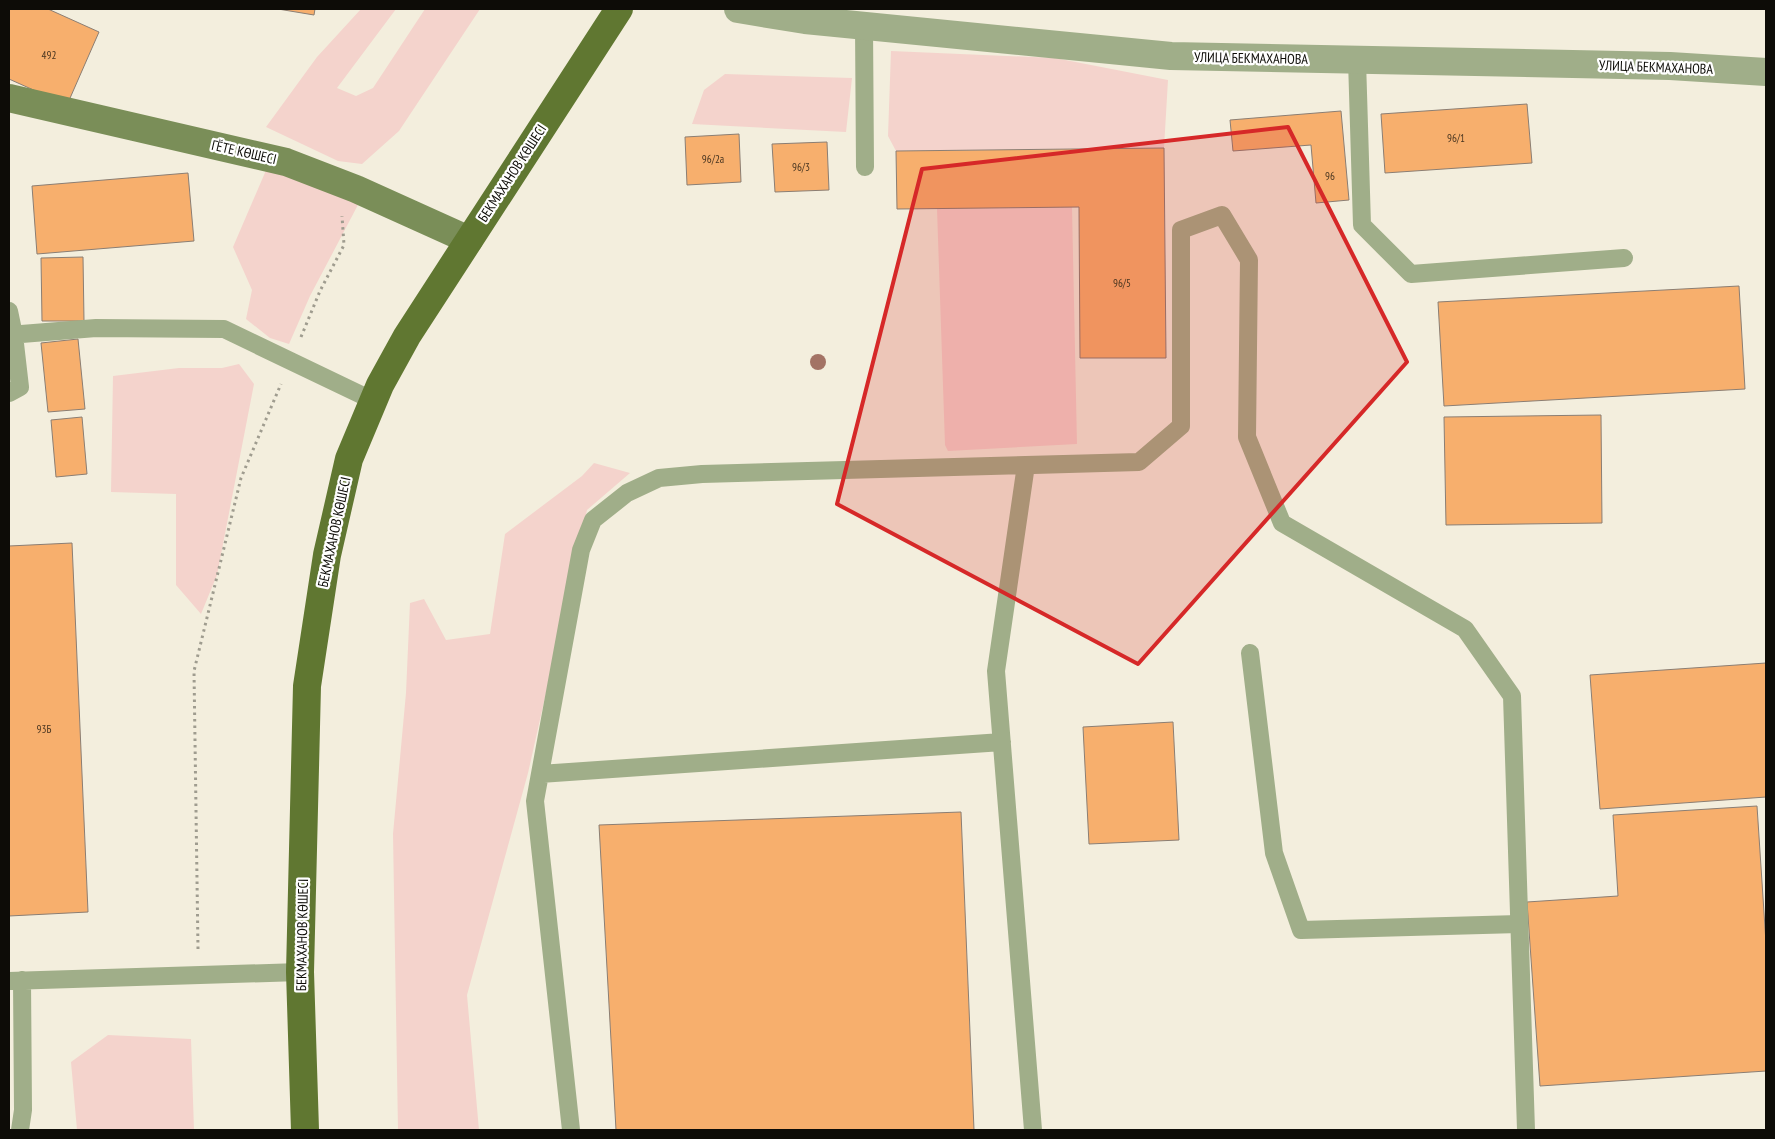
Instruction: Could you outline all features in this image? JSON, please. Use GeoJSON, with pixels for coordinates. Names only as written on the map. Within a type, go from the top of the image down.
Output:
{"type":"FeatureCollection","features":[{"type":"Feature","properties":{"kind":"main road","name":"БЕКМАХАНОВ КӨШЕСІ"},"geometry":{"type":"LineString","coordinates":[[305,1130],[300,972],[306,686],[329,546],[349,459],[374,401],[407,336],[619,9]]}},
{"type":"Feature","properties":{"kind":"street","name":"УЛИЦА БЕКМАХАНОВА"},"geometry":{"type":"LineString","coordinates":[[738,9],[806,20],[1171,56],[1670,66],[1766,72]]}},
{"type":"Feature","properties":{"kind":"street","name":"ГЁТЕ КӨШЕСІ"},"geometry":{"type":"LineString","coordinates":[[9,98],[286,162],[356,189],[469,240]]}},
{"type":"Feature","properties":{"kind":"lane"},"geometry":{"type":"LineString","coordinates":[[864,26],[865,167]]}},
{"type":"Feature","properties":{"kind":"lane"},"geometry":{"type":"LineString","coordinates":[[1357,60],[1362,225],[1411,274],[1624,258]]}},
{"type":"Feature","properties":{"kind":"lane"},"geometry":{"type":"LineString","coordinates":[[571,1130],[535,801],[581,550],[593,520],[627,493],[659,478],[702,474],[1139,462],[1181,426],[1181,230],[1222,214],[1249,260],[1247,437],[1282,523],[1465,629],[1512,696],[1526,1130]]}},
{"type":"Feature","properties":{"kind":"lane"},"geometry":{"type":"LineString","coordinates":[[9,311],[20,387],[9,393]]}},
{"type":"Feature","properties":{"kind":"lane"},"geometry":{"type":"LineString","coordinates":[[11,335],[96,328],[224,329],[374,401]]}},
{"type":"Feature","properties":{"kind":"lane"},"geometry":{"type":"LineString","coordinates":[[1026,465],[996,672],[1033,1130]]}},
{"type":"Feature","properties":{"kind":"lane"},"geometry":{"type":"LineString","coordinates":[[1250,653],[1274,853],[1301,930],[1519,924]]}},
{"type":"Feature","properties":{"kind":"lane"},"geometry":{"type":"LineString","coordinates":[[540,774],[1002,742]]}},
{"type":"Feature","properties":{"kind":"lane"},"geometry":{"type":"LineString","coordinates":[[20,1130],[23,1110],[15,980],[300,972]]}},
{"type":"Feature","properties":{"kind":"path"},"geometry":{"type":"LineString","coordinates":[[198,974],[194,670],[241,478],[320,291],[344,245],[342,215],[356,189]]}},
{"type":"Feature","properties":{"kind":"highlighted area"},"geometry":{"type":"Polygon","coordinates":[[[1288,127],[1407,362],[1138,664],[837,504],[922,169],[1288,127]]]}},
{"type":"Feature","properties":{"kind":"shaded area"},"geometry":{"type":"Polygon","coordinates":[[[361,9],[396,9],[337,88],[356,96],[373,88],[425,9],[480,9],[399,131],[362,164],[338,161],[266,127],[317,57],[361,9]]]}},
{"type":"Feature","properties":{"kind":"shaded area"},"geometry":{"type":"Polygon","coordinates":[[[891,51],[1055,58],[1168,80],[1164,148],[896,151],[888,136],[891,51]]]}},
{"type":"Feature","properties":{"kind":"shaded area"},"geometry":{"type":"Polygon","coordinates":[[[725,74],[852,78],[846,132],[692,124],[704,90],[725,74]]]}},
{"type":"Feature","properties":{"kind":"shaded area"},"geometry":{"type":"Polygon","coordinates":[[[267,168],[360,201],[310,296],[289,344],[270,338],[246,319],[252,290],[233,247],[267,168]]]}},
{"type":"Feature","properties":{"kind":"shaded area"},"geometry":{"type":"Polygon","coordinates":[[[1072,207],[1077,444],[948,451],[945,445],[937,209],[1072,207]]]}},
{"type":"Feature","properties":{"kind":"shaded area"},"geometry":{"type":"Polygon","coordinates":[[[239,364],[254,384],[217,575],[201,614],[176,585],[176,494],[111,492],[113,376],[179,368],[222,368],[239,364]]]}},
{"type":"Feature","properties":{"kind":"shaded area"},"geometry":{"type":"Polygon","coordinates":[[[594,463],[630,473],[587,510],[528,773],[467,995],[479,1130],[398,1130],[393,834],[406,693],[410,603],[424,599],[446,640],[490,634],[505,534],[582,476],[594,463]]]}},
{"type":"Feature","properties":{"kind":"shaded area"},"geometry":{"type":"Polygon","coordinates":[[[108,1035],[191,1039],[194,1130],[77,1130],[71,1062],[108,1035]]]}},
{"type":"Feature","properties":{"kind":"building"},"geometry":{"type":"Polygon","coordinates":[[[9,9],[48,9],[99,32],[67,105],[9,79],[9,9]]]}},
{"type":"Feature","properties":{"kind":"building"},"geometry":{"type":"Polygon","coordinates":[[[278,9],[315,9],[314,15],[278,9]]]}},
{"type":"Feature","properties":{"kind":"building"},"geometry":{"type":"Polygon","coordinates":[[[1527,104],[1532,163],[1385,173],[1381,114],[1527,104]]]}},
{"type":"Feature","properties":{"kind":"building"},"geometry":{"type":"Polygon","coordinates":[[[1341,111],[1349,200],[1316,203],[1311,145],[1233,151],[1230,120],[1341,111]]]}},
{"type":"Feature","properties":{"kind":"building"},"geometry":{"type":"Polygon","coordinates":[[[739,134],[741,182],[687,185],[685,137],[739,134]]]}},
{"type":"Feature","properties":{"kind":"building"},"geometry":{"type":"Polygon","coordinates":[[[827,142],[829,190],[775,192],[772,144],[827,142]]]}},
{"type":"Feature","properties":{"kind":"building"},"geometry":{"type":"Polygon","coordinates":[[[1164,148],[1166,358],[1080,358],[1079,207],[897,209],[896,151],[1164,148]]]}},
{"type":"Feature","properties":{"kind":"building"},"geometry":{"type":"Polygon","coordinates":[[[188,173],[194,241],[37,254],[32,186],[188,173]]]}},
{"type":"Feature","properties":{"kind":"building"},"geometry":{"type":"Polygon","coordinates":[[[83,257],[84,321],[42,321],[41,258],[83,257]]]}},
{"type":"Feature","properties":{"kind":"building"},"geometry":{"type":"Polygon","coordinates":[[[1739,286],[1745,389],[1444,406],[1438,302],[1739,286]]]}},
{"type":"Feature","properties":{"kind":"building"},"geometry":{"type":"Polygon","coordinates":[[[78,339],[85,409],[48,412],[41,343],[78,339]]]}},
{"type":"Feature","properties":{"kind":"building"},"geometry":{"type":"Polygon","coordinates":[[[1601,415],[1602,523],[1446,525],[1444,417],[1601,415]]]}},
{"type":"Feature","properties":{"kind":"building"},"geometry":{"type":"Polygon","coordinates":[[[82,417],[87,474],[56,477],[51,420],[82,417]]]}},
{"type":"Feature","properties":{"kind":"building"},"geometry":{"type":"Polygon","coordinates":[[[72,543],[88,912],[9,916],[9,546],[72,543]]]}},
{"type":"Feature","properties":{"kind":"building"},"geometry":{"type":"Polygon","coordinates":[[[1766,663],[1766,797],[1600,809],[1590,675],[1766,663]]]}},
{"type":"Feature","properties":{"kind":"building"},"geometry":{"type":"Polygon","coordinates":[[[1173,722],[1179,840],[1089,844],[1083,727],[1173,722]]]}},
{"type":"Feature","properties":{"kind":"building"},"geometry":{"type":"Polygon","coordinates":[[[1757,806],[1766,943],[1766,1071],[1540,1086],[1527,902],[1618,896],[1613,815],[1757,806]]]}},
{"type":"Feature","properties":{"kind":"building"},"geometry":{"type":"Polygon","coordinates":[[[961,812],[974,1130],[616,1130],[599,825],[961,812]]]}}]}
